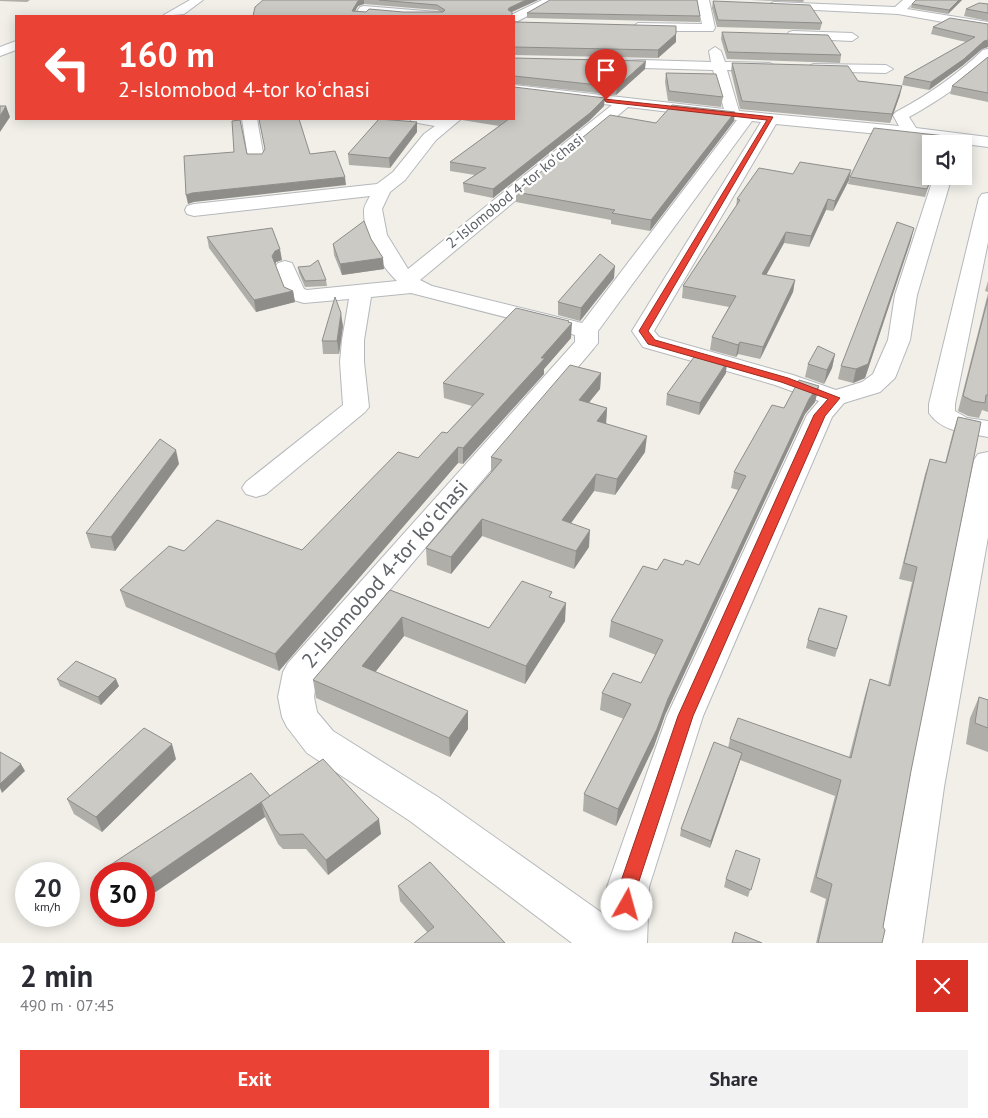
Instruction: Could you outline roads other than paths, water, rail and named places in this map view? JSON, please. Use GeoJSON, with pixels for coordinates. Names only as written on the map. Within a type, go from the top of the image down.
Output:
{"type":"FeatureCollection","features":[{"type":"Feature","properties":{"kind":"street"},"geometry":{"type":"LineString","coordinates":[[171,15],[180,12],[197,0]]}},
{"type":"Feature","properties":{"kind":"street"},"geometry":{"type":"LineString","coordinates":[[362,13],[376,0]]}},
{"type":"Feature","properties":{"kind":"street"},"geometry":{"type":"LineString","coordinates":[[515,18],[551,0]]}},
{"type":"Feature","properties":{"kind":"street"},"geometry":{"type":"LineString","coordinates":[[898,11],[910,0]]}},
{"type":"Feature","properties":{"kind":"street"},"geometry":{"type":"LineString","coordinates":[[706,1],[720,67],[740,115]]}},
{"type":"Feature","properties":{"kind":"street"},"geometry":{"type":"LineString","coordinates":[[761,4],[898,11],[988,26]]}},
{"type":"Feature","properties":{"kind":"street"},"geometry":{"type":"LineString","coordinates":[[362,13],[412,15]]}},
{"type":"Feature","properties":{"kind":"street"},"geometry":{"type":"LineString","coordinates":[[515,23],[534,24]]}},
{"type":"Feature","properties":{"kind":"street"},"geometry":{"type":"LineString","coordinates":[[628,27],[712,31]]}},
{"type":"Feature","properties":{"kind":"street"},"geometry":{"type":"LineString","coordinates":[[776,35],[852,37]]}},
{"type":"Feature","properties":{"kind":"street"},"geometry":{"type":"LineString","coordinates":[[0,52],[15,45]]}},
{"type":"Feature","properties":{"kind":"street"},"geometry":{"type":"LineString","coordinates":[[910,132],[901,115],[926,102],[966,74],[988,53]]}},
{"type":"Feature","properties":{"kind":"street"},"geometry":{"type":"LineString","coordinates":[[592,63],[886,69]]}},
{"type":"Feature","properties":{"kind":"street"},"geometry":{"type":"LineString","coordinates":[[515,89],[771,119],[881,122],[923,135]]}},
{"type":"Feature","properties":{"kind":"street","name":"2-Islomobod 4-tor koʻchasi"},"geometry":{"type":"LineString","coordinates":[[415,286],[624,103]]}},
{"type":"Feature","properties":{"kind":"street","name":"2-Islomobod 4-tor koʻchasi"},"geometry":{"type":"LineString","coordinates":[[608,943],[424,809],[320,742],[300,716],[296,697],[300,672],[586,343],[588,331],[740,115]]}},
{"type":"Feature","properties":{"kind":"street"},"geometry":{"type":"LineString","coordinates":[[771,119],[644,331],[651,342],[784,380],[835,398]]}},
{"type":"Feature","properties":{"kind":"street"},"geometry":{"type":"LineString","coordinates":[[249,120],[256,158]]}},
{"type":"Feature","properties":{"kind":"street"},"geometry":{"type":"LineString","coordinates":[[434,120],[452,121]]}},
{"type":"Feature","properties":{"kind":"street"},"geometry":{"type":"LineString","coordinates":[[415,286],[396,269],[378,235],[373,209],[382,189],[399,176],[430,137],[452,121]]}},
{"type":"Feature","properties":{"kind":"street"},"geometry":{"type":"LineString","coordinates":[[972,142],[988,142]]}},
{"type":"Feature","properties":{"kind":"street"},"geometry":{"type":"LineString","coordinates":[[624,943],[628,887],[685,716],[820,415],[835,398],[872,387],[883,378],[899,340],[906,295],[940,185]]}},
{"type":"Feature","properties":{"kind":"street"},"geometry":{"type":"LineString","coordinates":[[194,210],[382,189]]}},
{"type":"Feature","properties":{"kind":"street"},"geometry":{"type":"LineString","coordinates":[[988,198],[942,404],[942,413],[958,424],[988,429]]}},
{"type":"Feature","properties":{"kind":"street"},"geometry":{"type":"LineString","coordinates":[[285,267],[295,293],[304,297],[415,286],[588,331]]}},
{"type":"Feature","properties":{"kind":"street"},"geometry":{"type":"LineString","coordinates":[[256,488],[356,406],[352,362],[353,340],[361,290]]}},
{"type":"Feature","properties":{"kind":"street"},"geometry":{"type":"LineString","coordinates":[[900,943],[925,787],[988,460]]}}]}
